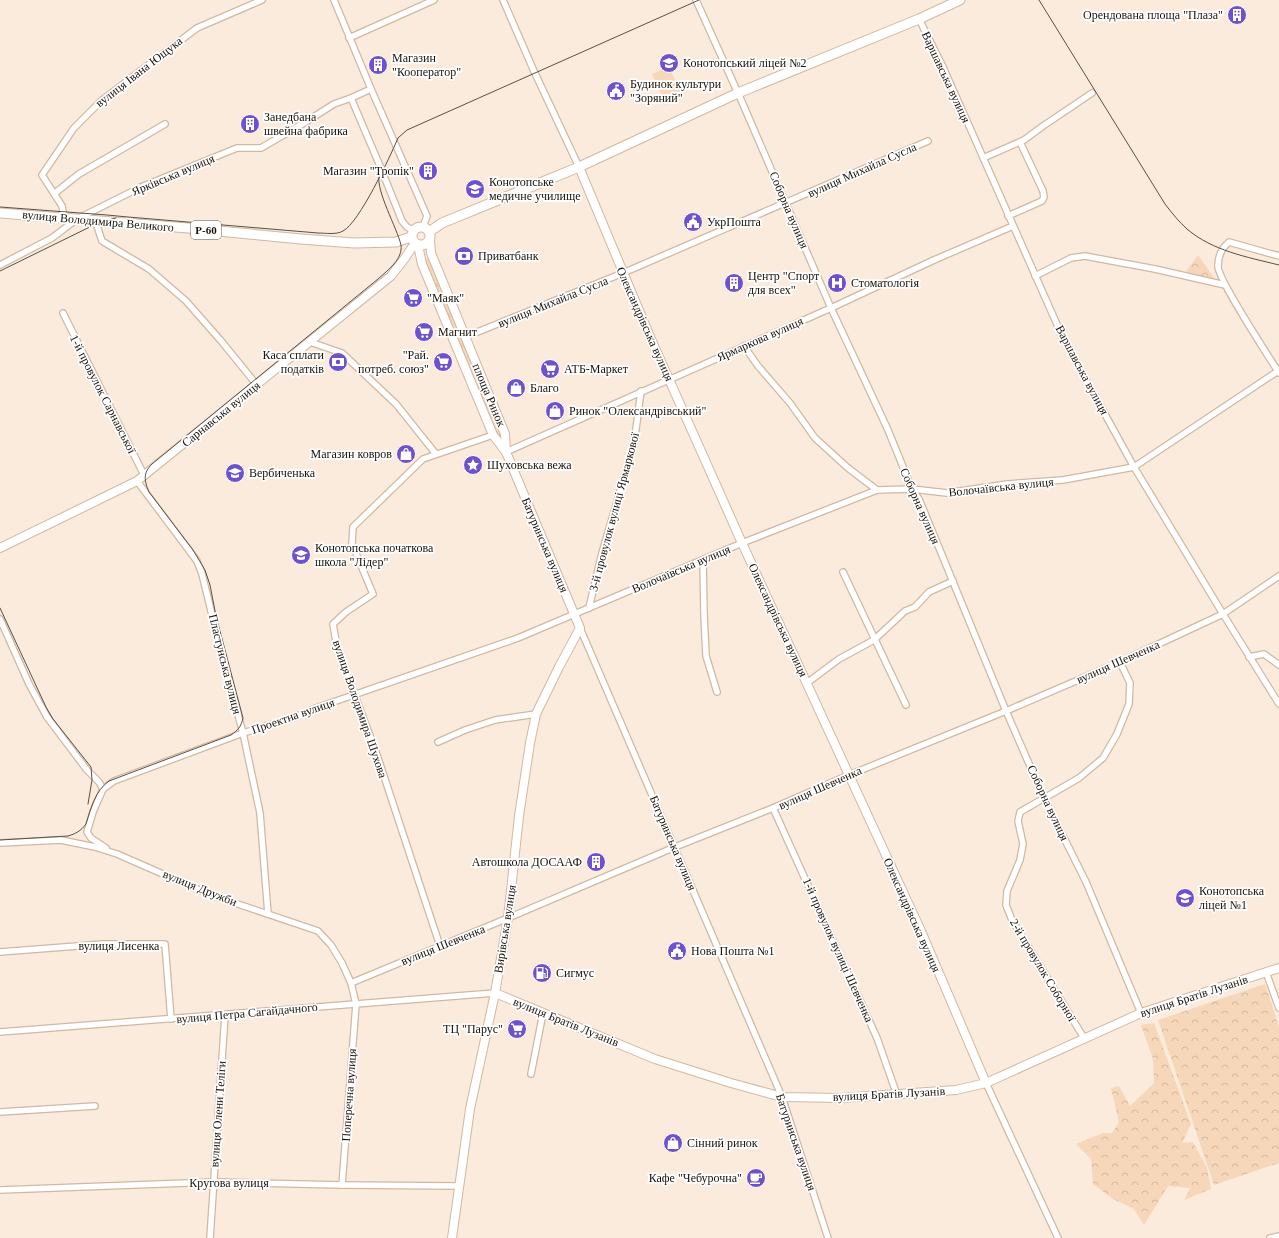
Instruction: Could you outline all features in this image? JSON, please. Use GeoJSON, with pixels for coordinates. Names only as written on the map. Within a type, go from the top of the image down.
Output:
{"type":"FeatureCollection","features":[{"type":"Feature","properties":{"kind":"main road","name":"Р-60"},"geometry":{"type":"LineString","coordinates":[[427,232],[420,226],[414,239],[425,244],[427,232],[442,223],[579,167],[738,93],[919,19],[960,0]]}},
{"type":"Feature","properties":{"kind":"main road","name":"Олександрівська вулиця"},"geometry":{"type":"LineString","coordinates":[[579,167],[669,379],[742,543],[921,931],[986,1083]]}},
{"type":"Feature","properties":{"kind":"main road","name":"вулиця Володимира Великого"},"geometry":{"type":"LineString","coordinates":[[0,213],[95,220],[301,240],[354,243],[396,242],[414,239]]}},
{"type":"Feature","properties":{"kind":"main road","name":"площа Ринок"},"geometry":{"type":"LineString","coordinates":[[427,232],[431,253],[505,434],[506,452]]}},
{"type":"Feature","properties":{"kind":"main road","name":"площа Ринок"},"geometry":{"type":"LineString","coordinates":[[414,239],[422,264],[493,435],[506,452]]}},
{"type":"Feature","properties":{"kind":"main road","name":"Сарнавська вулиця"},"geometry":{"type":"LineString","coordinates":[[0,548],[137,481],[391,276],[405,258],[414,239]]}},
{"type":"Feature","properties":{"kind":"main road","name":"Батуринська вулиця"},"geometry":{"type":"LineString","coordinates":[[506,452],[580,628]]}},
{"type":"Feature","properties":{"kind":"main road","name":"Вирівська вулиця"},"geometry":{"type":"LineString","coordinates":[[452,1238],[458,1186],[470,1109],[495,993],[508,918],[519,816],[536,714],[580,628]]}},
{"type":"Feature","properties":{"kind":"main road","name":"вулиця Братів Лузанів"},"geometry":{"type":"LineString","coordinates":[[495,993],[654,1059],[731,1083],[782,1097],[841,1098],[956,1090],[986,1083],[1141,1013],[1279,968]]}},
{"type":"Feature","properties":{"kind":"street","name":"вулиця Івана Ющука"},"geometry":{"type":"LineString","coordinates":[[64,218],[62,206],[42,175],[74,128],[100,101],[197,28],[262,0]]}},
{"type":"Feature","properties":{"kind":"street"},"geometry":{"type":"LineString","coordinates":[[334,0],[349,38],[427,216],[427,232]]}},
{"type":"Feature","properties":{"kind":"street"},"geometry":{"type":"LineString","coordinates":[[349,38],[434,0]]}},
{"type":"Feature","properties":{"kind":"street","name":"Олександрівська вулиця"},"geometry":{"type":"LineString","coordinates":[[503,0],[533,69],[579,167]]}},
{"type":"Feature","properties":{"kind":"street","name":"Соборна вулиця"},"geometry":{"type":"LineString","coordinates":[[696,0],[831,308],[888,430],[912,489],[919,499],[1006,711],[1044,798],[1086,882],[1141,1013]]}},
{"type":"Feature","properties":{"kind":"street","name":"Варшавська вулиця"},"geometry":{"type":"LineString","coordinates":[[919,19],[943,67],[1063,338],[1134,467],[1279,704]]}},
{"type":"Feature","properties":{"kind":"street","name":"Ярківська вулиця"},"geometry":{"type":"LineString","coordinates":[[0,265],[52,238],[77,219],[141,187],[237,148],[261,148],[334,104],[351,98],[371,88]]}},
{"type":"Feature","properties":{"kind":"street"},"geometry":{"type":"LineString","coordinates":[[983,158],[1020,142],[1092,93]]}},
{"type":"Feature","properties":{"kind":"street"},"geometry":{"type":"LineString","coordinates":[[351,98],[402,221],[414,239]]}},
{"type":"Feature","properties":{"kind":"street"},"geometry":{"type":"LineString","coordinates":[[55,193],[79,174],[165,124]]}},
{"type":"Feature","properties":{"kind":"street","name":"вулиця Михайла Сусла"},"geometry":{"type":"LineString","coordinates":[[463,332],[475,333],[623,273],[928,141]]}},
{"type":"Feature","properties":{"kind":"street"},"geometry":{"type":"LineString","coordinates":[[1008,216],[1042,200],[1044,197],[1043,191],[1020,142]]}},
{"type":"Feature","properties":{"kind":"street"},"geometry":{"type":"LineString","coordinates":[[95,220],[102,241],[149,269],[186,301],[257,385]]}},
{"type":"Feature","properties":{"kind":"street","name":"Ярмаркова вулиця"},"geometry":{"type":"LineString","coordinates":[[506,452],[1013,226]]}},
{"type":"Feature","properties":{"kind":"street"},"geometry":{"type":"LineString","coordinates":[[1278,372],[1225,285],[1218,267],[1222,250],[1229,242],[1279,256]]}},
{"type":"Feature","properties":{"kind":"street"},"geometry":{"type":"LineString","coordinates":[[1036,276],[1071,258],[1085,256],[1155,269],[1225,285]]}},
{"type":"Feature","properties":{"kind":"street","name":"1-й провулок Сарнавської"},"geometry":{"type":"LineString","coordinates":[[63,314],[144,475]]}},
{"type":"Feature","properties":{"kind":"street"},"geometry":{"type":"LineString","coordinates":[[310,342],[342,353],[396,404],[436,454]]}},
{"type":"Feature","properties":{"kind":"street"},"geometry":{"type":"LineString","coordinates":[[744,346],[758,366],[790,403],[815,438],[848,468],[877,490]]}},
{"type":"Feature","properties":{"kind":"street","name":"Волочаївська вулиця"},"geometry":{"type":"LineString","coordinates":[[575,614],[742,543],[877,490],[912,489],[947,493],[1008,484],[1063,480],[1134,467],[1278,372]]}},
{"type":"Feature","properties":{"kind":"street","name":"3-й провулок вулиці Ярмаркової"},"geometry":{"type":"LineString","coordinates":[[589,608],[602,552],[634,444],[641,391]]}},
{"type":"Feature","properties":{"kind":"street","name":"вулиця Володимира Шухова"},"geometry":{"type":"LineString","coordinates":[[440,946],[376,752],[337,648],[333,624],[346,612],[373,594],[352,544],[353,527],[423,459],[493,435]]}},
{"type":"Feature","properties":{"kind":"street","name":"Пластунська вулиця"},"geometry":{"type":"LineString","coordinates":[[137,481],[200,567],[243,734],[260,813],[268,914]]}},
{"type":"Feature","properties":{"kind":"street"},"geometry":{"type":"LineString","coordinates":[[703,560],[706,656],[717,692]]}},
{"type":"Feature","properties":{"kind":"street"},"geometry":{"type":"LineString","coordinates":[[843,572],[906,705]]}},
{"type":"Feature","properties":{"kind":"street","name":"вулиця Шевченка"},"geometry":{"type":"LineString","coordinates":[[351,983],[1006,711],[1120,662],[1223,614],[1279,576]]}},
{"type":"Feature","properties":{"kind":"street"},"geometry":{"type":"LineString","coordinates":[[807,683],[839,659],[874,640],[905,611],[915,607],[929,592],[953,581]]}},
{"type":"Feature","properties":{"kind":"street","name":"Проектна вулиця"},"geometry":{"type":"LineString","coordinates":[[103,789],[114,781],[243,734],[293,718],[355,694],[518,638],[575,614]]}},
{"type":"Feature","properties":{"kind":"street"},"geometry":{"type":"LineString","coordinates":[[0,618],[29,684],[47,717],[86,770],[99,782],[103,789],[93,812],[86,836],[82,840],[76,842]]}},
{"type":"Feature","properties":{"kind":"street","name":"Батуринська вулиця"},"geometry":{"type":"LineString","coordinates":[[580,628],[782,1097],[828,1238]]}},
{"type":"Feature","properties":{"kind":"street"},"geometry":{"type":"LineString","coordinates":[[1250,657],[1264,654],[1279,665]]}},
{"type":"Feature","properties":{"kind":"street"},"geometry":{"type":"LineString","coordinates":[[1044,798],[1079,778],[1103,758],[1117,734],[1129,704],[1130,683],[1120,662]]}},
{"type":"Feature","properties":{"kind":"street"},"geometry":{"type":"LineString","coordinates":[[438,742],[495,720],[536,714]]}},
{"type":"Feature","properties":{"kind":"street","name":"2-й провулок Соборної"},"geometry":{"type":"LineString","coordinates":[[1044,798],[1020,812],[1018,821],[1023,844],[1020,860],[1007,891],[1006,905],[1012,920],[1084,1038]]}},
{"type":"Feature","properties":{"kind":"street","name":"1-й провулок вулиці Шевченка"},"geometry":{"type":"LineString","coordinates":[[773,808],[878,1038],[897,1095]]}},
{"type":"Feature","properties":{"kind":"street"},"geometry":{"type":"LineString","coordinates":[[87,832],[91,838],[117,854]]}},
{"type":"Feature","properties":{"kind":"street","name":"вулиця Дружби"},"geometry":{"type":"LineString","coordinates":[[0,843],[61,840],[76,842],[117,854],[211,895],[318,931],[331,945],[351,983],[356,1004]]}},
{"type":"Feature","properties":{"kind":"street","name":"вулиця Лисенка"},"geometry":{"type":"LineString","coordinates":[[0,952],[103,944],[165,944],[170,1019]]}},
{"type":"Feature","properties":{"kind":"street"},"geometry":{"type":"LineString","coordinates":[[1266,972],[1279,1008]]}},
{"type":"Feature","properties":{"kind":"street","name":"вулиця Петра Сагайдачного"},"geometry":{"type":"LineString","coordinates":[[0,1032],[495,993]]}},
{"type":"Feature","properties":{"kind":"street","name":"Поперечна вулиця"},"geometry":{"type":"LineString","coordinates":[[342,1185],[356,1004]]}},
{"type":"Feature","properties":{"kind":"street"},"geometry":{"type":"LineString","coordinates":[[531,1074],[542,1013]]}},
{"type":"Feature","properties":{"kind":"street","name":"вулиця Олени Теліги"},"geometry":{"type":"LineString","coordinates":[[210,1238],[225,1015]]}},
{"type":"Feature","properties":{"kind":"street","name":"Олександрівська вулиця"},"geometry":{"type":"LineString","coordinates":[[986,1083],[1058,1238]]}},
{"type":"Feature","properties":{"kind":"street"},"geometry":{"type":"LineString","coordinates":[[0,1112],[95,1106]]}},
{"type":"Feature","properties":{"kind":"street","name":"Кругова вулиця"},"geometry":{"type":"LineString","coordinates":[[0,1190],[214,1182],[458,1186]]}},
{"type":"Feature","properties":{"kind":"street"},"geometry":{"type":"LineString","coordinates":[[1270,1238],[1279,1236]]}},
{"type":"Feature","properties":{"kind":"green space"},"geometry":{"type":"Polygon","coordinates":[[[669,67],[683,98],[666,105],[652,74],[669,67]]]}},
{"type":"Feature","properties":{"kind":"green space"},"geometry":{"type":"Polygon","coordinates":[[[1198,255],[1215,279],[1185,273],[1198,255]]]}},
{"type":"Feature","properties":{"kind":"green space"},"geometry":{"type":"Polygon","coordinates":[[[428,257],[502,435],[500,437],[498,437],[425,261],[428,257]]]}},
{"type":"Feature","properties":{"kind":"green space"},"geometry":{"type":"Polygon","coordinates":[[[1265,984],[1279,1027],[1279,1163],[1214,1185],[1158,1020],[1265,984]]]}},
{"type":"Feature","properties":{"kind":"green space"},"geometry":{"type":"Polygon","coordinates":[[[1154,1023],[1191,1124],[1182,1143],[1193,1142],[1207,1168],[1211,1189],[1184,1200],[1190,1188],[1168,1186],[1144,1225],[1134,1209],[1113,1199],[1093,1184],[1091,1159],[1076,1144],[1103,1133],[1112,1133],[1119,1122],[1111,1088],[1119,1086],[1130,1106],[1154,1083],[1153,1059],[1141,1025],[1154,1023]]]}},
{"type":"Feature","properties":{"kind":"tram line"},"geometry":{"type":"LineString","coordinates":[[0,207],[318,233],[340,232],[350,225],[357,216],[374,189],[398,138],[407,130],[699,0]]}},
{"type":"Feature","properties":{"kind":"tram line"},"geometry":{"type":"LineString","coordinates":[[1039,0],[1165,204],[1178,220],[1197,237],[1219,248],[1279,265]]}},
{"type":"Feature","properties":{"kind":"tram line"},"geometry":{"type":"LineString","coordinates":[[0,840],[68,836],[75,833],[82,829],[86,824],[97,795],[109,781],[231,735],[240,726],[243,718],[205,570],[193,550],[149,492],[145,477],[147,470],[152,464],[378,279],[394,264],[400,255],[401,245],[387,210],[379,183],[379,176]]}},
{"type":"Feature","properties":{"kind":"tram line"},"geometry":{"type":"LineString","coordinates":[[0,271],[100,222],[116,218]]}},
{"type":"Feature","properties":{"kind":"tram line"},"geometry":{"type":"LineString","coordinates":[[0,608],[46,707],[53,719],[91,767],[92,780],[88,804]]}},
{"type":"Feature","properties":{"kind":"place","name":"Орендована площа \"Плаза\""},"geometry":{"type":"Point","coordinates":[1237,15]}},
{"type":"Feature","properties":{"kind":"place","name":"Конотопський ліцей №2"},"geometry":{"type":"Point","coordinates":[669,63]}},
{"type":"Feature","properties":{"kind":"place","name":"Магазин \"Кооператор\""},"geometry":{"type":"Point","coordinates":[378,65]}},
{"type":"Feature","properties":{"kind":"place","name":"Будинок культури \"Зоряний\""},"geometry":{"type":"Point","coordinates":[616,91]}},
{"type":"Feature","properties":{"kind":"place","name":"Занедбана швейна фабрика"},"geometry":{"type":"Point","coordinates":[250,124]}},
{"type":"Feature","properties":{"kind":"place","name":"Магазин \"Тропік\""},"geometry":{"type":"Point","coordinates":[428,171]}},
{"type":"Feature","properties":{"kind":"place","name":"Конотопське медичне училище"},"geometry":{"type":"Point","coordinates":[475,189]}},
{"type":"Feature","properties":{"kind":"place","name":"УкрПошта"},"geometry":{"type":"Point","coordinates":[693,222]}},
{"type":"Feature","properties":{"kind":"place","name":"Приватбанк"},"geometry":{"type":"Point","coordinates":[464,256]}},
{"type":"Feature","properties":{"kind":"place","name":"Центр \"Спорт для всех\""},"geometry":{"type":"Point","coordinates":[734,283]}},
{"type":"Feature","properties":{"kind":"place","name":"Стоматологія"},"geometry":{"type":"Point","coordinates":[837,283]}},
{"type":"Feature","properties":{"kind":"place","name":"\"Маяк\""},"geometry":{"type":"Point","coordinates":[413,298]}},
{"type":"Feature","properties":{"kind":"place","name":"Магнит"},"geometry":{"type":"Point","coordinates":[424,332]}},
{"type":"Feature","properties":{"kind":"place","name":"Каса сплати податків"},"geometry":{"type":"Point","coordinates":[338,362]}},
{"type":"Feature","properties":{"kind":"place","name":"\"Рай. потреб. союз\""},"geometry":{"type":"Point","coordinates":[443,362]}},
{"type":"Feature","properties":{"kind":"place","name":"АТБ-Маркет"},"geometry":{"type":"Point","coordinates":[550,369]}},
{"type":"Feature","properties":{"kind":"place","name":"Благо"},"geometry":{"type":"Point","coordinates":[516,388]}},
{"type":"Feature","properties":{"kind":"place","name":"Ринок \"Олександрівський\""},"geometry":{"type":"Point","coordinates":[555,411]}},
{"type":"Feature","properties":{"kind":"place","name":"Магазин ковров"},"geometry":{"type":"Point","coordinates":[406,454]}},
{"type":"Feature","properties":{"kind":"place","name":"Шуховська вежа"},"geometry":{"type":"Point","coordinates":[473,465]}},
{"type":"Feature","properties":{"kind":"place","name":"Вербиченька"},"geometry":{"type":"Point","coordinates":[235,473]}},
{"type":"Feature","properties":{"kind":"place","name":"Конотопська початкова школа \"Лідер\""},"geometry":{"type":"Point","coordinates":[301,555]}},
{"type":"Feature","properties":{"kind":"place","name":"Автошкола ДОСААФ"},"geometry":{"type":"Point","coordinates":[596,862]}},
{"type":"Feature","properties":{"kind":"place","name":"Конотопська ліцей №1"},"geometry":{"type":"Point","coordinates":[1185,898]}},
{"type":"Feature","properties":{"kind":"place","name":"Нова Пошта №1"},"geometry":{"type":"Point","coordinates":[677,951]}},
{"type":"Feature","properties":{"kind":"place","name":"Сигмус"},"geometry":{"type":"Point","coordinates":[542,973]}},
{"type":"Feature","properties":{"kind":"place","name":"ТЦ \"Парус\""},"geometry":{"type":"Point","coordinates":[517,1029]}},
{"type":"Feature","properties":{"kind":"place","name":"Сінний ринок"},"geometry":{"type":"Point","coordinates":[673,1143]}},
{"type":"Feature","properties":{"kind":"place","name":"Кафе \"Чебурочна\""},"geometry":{"type":"Point","coordinates":[756,1178]}}]}
